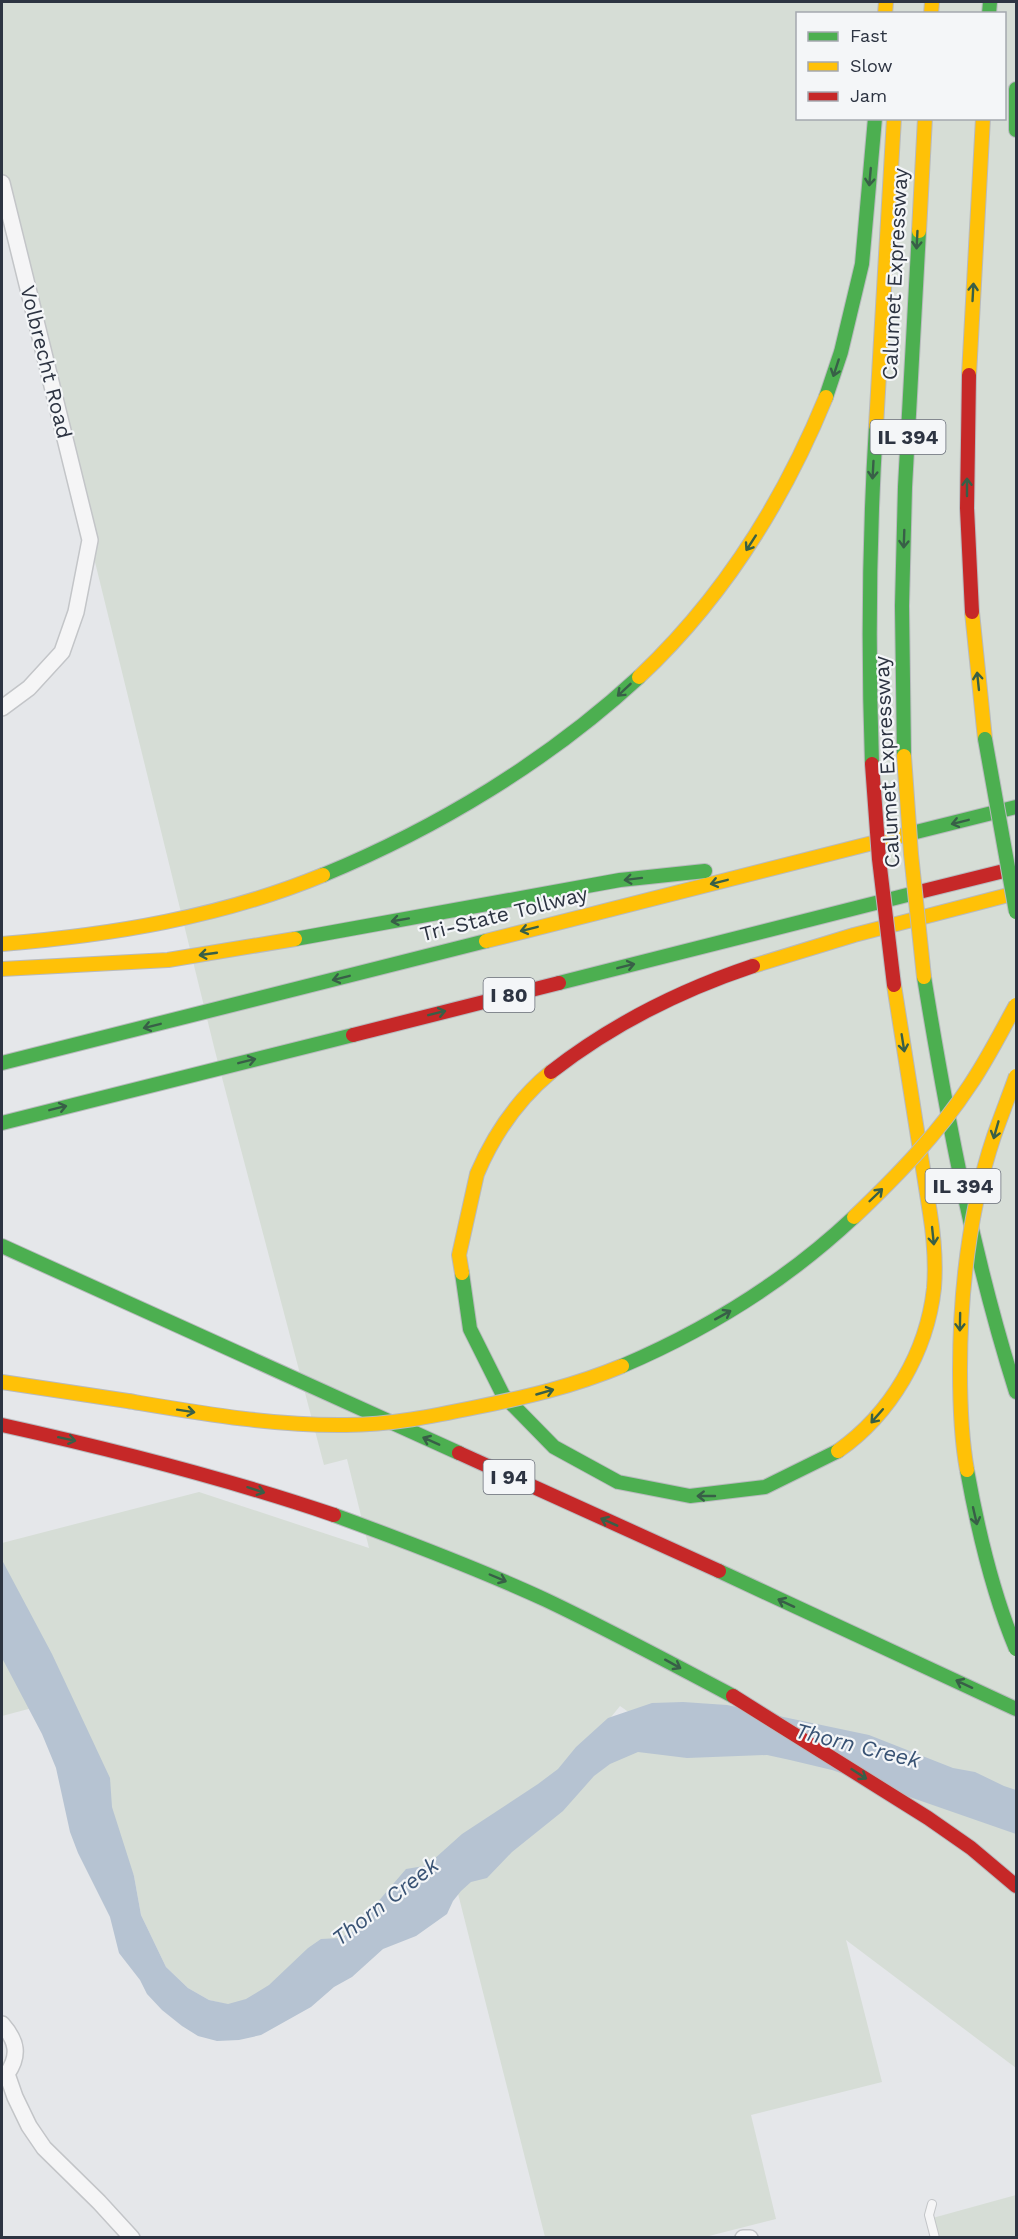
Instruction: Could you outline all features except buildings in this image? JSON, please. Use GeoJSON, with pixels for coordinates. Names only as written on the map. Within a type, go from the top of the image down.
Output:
{"type":"FeatureCollection","features":[{"type":"Feature","properties":{"kind":"highway"},"geometry":{"type":"LineString","coordinates":[[1017,89],[1017,130]]}},
{"type":"Feature","properties":{"kind":"highway"},"geometry":{"type":"LineString","coordinates":[[2,945],[92,936],[172,921],[252,900],[321,876],[387,847],[444,816],[572,734],[623,692],[712,598],[748,549],[777,503],[817,419],[843,344],[863,260],[875,120]]}},
{"type":"Feature","properties":{"kind":"highway"},"geometry":{"type":"LineString","coordinates":[[894,120],[870,526],[867,662],[879,859],[887,928],[894,985],[931,1223],[935,1280],[931,1306],[915,1356],[903,1381],[869,1425],[822,1462],[771,1486],[745,1493],[678,1496],[646,1491],[615,1482],[585,1467],[558,1449],[518,1414],[498,1388],[475,1343],[466,1318],[459,1269],[463,1215],[486,1151],[510,1112],[535,1086],[571,1057],[616,1028],[688,991],[734,972],[823,945],[887,928],[1017,893]]}},
{"type":"Feature","properties":{"kind":"highway","name":"Calumet Expressway"},"geometry":{"type":"LineString","coordinates":[[925,120],[905,487],[902,606],[904,756],[911,854],[924,977],[957,1163],[981,1269],[1017,1392]]}},
{"type":"Feature","properties":{"kind":"highway","name":"IL 394"},"geometry":{"type":"LineString","coordinates":[[983,120],[967,397],[967,510],[971,612],[985,739],[1017,912]]}},
{"type":"Feature","properties":{"kind":"highway","name":"Tri-State Tollway"},"geometry":{"type":"LineString","coordinates":[[2,1063],[1017,807]]}},
{"type":"Feature","properties":{"kind":"highway"},"geometry":{"type":"LineString","coordinates":[[2,969],[168,960],[226,952],[620,880],[816,858]]}},
{"type":"Feature","properties":{"kind":"highway","name":"I 80"},"geometry":{"type":"LineString","coordinates":[[2,1123],[1017,868]]}},
{"type":"Feature","properties":{"kind":"highway"},"geometry":{"type":"LineString","coordinates":[[2,1382],[270,1422],[352,1425],[437,1416],[526,1397],[594,1378],[663,1348],[730,1311],[789,1272],[844,1227],[905,1167],[964,1095],[1017,1005]]}},
{"type":"Feature","properties":{"kind":"highway"},"geometry":{"type":"LineString","coordinates":[[1017,1076],[1001,1112],[981,1182],[961,1309],[959,1369],[963,1431],[973,1507],[987,1566],[1017,1649]]}},
{"type":"Feature","properties":{"kind":"highway","name":"I 94"},"geometry":{"type":"LineString","coordinates":[[2,1246],[1017,1709]]}},
{"type":"Feature","properties":{"kind":"highway"},"geometry":{"type":"LineString","coordinates":[[2,1425],[102,1447],[232,1482],[342,1518],[519,1587],[622,1635],[782,1724],[956,1836],[1017,1886]]}},
{"type":"Feature","properties":{"kind":"street","name":"Volbrecht Road"},"geometry":{"type":"LineString","coordinates":[[2,183],[90,540],[76,612],[62,651],[29,688],[2,708]]}},
{"type":"Feature","properties":{"kind":"street"},"geometry":{"type":"LineString","coordinates":[[2,2024],[9,2032],[15,2048],[14,2063],[4,2074],[29,2126],[44,2148],[132,2238]]}},
{"type":"Feature","properties":{"kind":"street"},"geometry":{"type":"LineString","coordinates":[[743,2238],[750,2238]]}},
{"type":"Feature","properties":{"kind":"lane"},"geometry":{"type":"LineString","coordinates":[[932,2204],[929,2215],[935,2238]]}},
{"type":"Feature","properties":{"kind":"shaded area"},"geometry":{"type":"Polygon","coordinates":[[[2,2],[1016,2],[1016,2068],[846,1940],[882,2082],[751,2115],[776,2219],[705,2237],[545,2237],[451,1866],[635,1744],[680,1748],[620,1706],[559,1781],[302,1971],[234,2006],[209,2000],[188,1988],[166,1967],[141,1915],[134,1876],[2,1579],[2,1543],[199,1492],[369,1548],[347,1459],[324,1465],[215,1051],[2,183],[2,2]]]}},
{"type":"Feature","properties":{"kind":"shaded area"},"geometry":{"type":"Polygon","coordinates":[[[2,1608],[51,1703],[2,1716],[2,1608]]]}},
{"type":"Feature","properties":{"kind":"shaded area"},"geometry":{"type":"Polygon","coordinates":[[[1016,2195],[1016,2237],[934,2237],[929,2219],[1016,2195]]]}},
{"type":"Feature","properties":{"kind":"water","name":"Thorn Creek"},"geometry":{"type":"Polygon","coordinates":[[[2,1560],[52,1654],[110,1778],[112,1807],[134,1876],[141,1915],[166,1967],[188,1988],[209,2000],[228,2004],[246,1999],[269,1985],[308,1948],[321,1939],[340,1938],[352,1932],[406,1869],[424,1866],[462,1834],[538,1784],[558,1769],[576,1747],[608,1718],[652,1703],[683,1702],[727,1705],[869,1735],[953,1768],[975,1772],[1016,1790],[1016,1834],[832,1770],[767,1755],[687,1758],[638,1752],[610,1764],[594,1776],[563,1811],[512,1852],[487,1878],[471,1882],[461,1891],[447,1914],[416,1936],[383,1949],[352,1977],[334,1987],[311,2007],[261,2035],[239,2040],[217,2041],[198,2036],[162,2010],[147,1994],[140,1980],[119,1953],[110,1917],[70,1832],[56,1768],[42,1734],[2,1658],[2,1560]]]}},
{"type":"Feature","properties":{"kind":"traffic: fast"},"geometry":{"type":"LineString","coordinates":[[989,12],[990,2]]}},
{"type":"Feature","properties":{"kind":"traffic: fast"},"geometry":{"type":"LineString","coordinates":[[1016,89],[1016,130]]}},
{"type":"Feature","properties":{"kind":"traffic: fast"},"geometry":{"type":"LineString","coordinates":[[826,397],[841,352],[862,264],[875,120]]}},
{"type":"Feature","properties":{"kind":"traffic: fast"},"geometry":{"type":"LineString","coordinates":[[904,756],[902,606],[905,487],[919,231]]}},
{"type":"Feature","properties":{"kind":"traffic: fast"},"geometry":{"type":"LineString","coordinates":[[872,764],[870,595],[876,426]]}},
{"type":"Feature","properties":{"kind":"traffic: fast"},"geometry":{"type":"LineString","coordinates":[[323,875],[408,836],[490,790],[567,737],[639,677]]}},
{"type":"Feature","properties":{"kind":"traffic: fast"},"geometry":{"type":"LineString","coordinates":[[985,739],[1016,912]]}},
{"type":"Feature","properties":{"kind":"traffic: fast"},"geometry":{"type":"LineString","coordinates":[[908,834],[1016,807]]}},
{"type":"Feature","properties":{"kind":"traffic: fast"},"geometry":{"type":"LineString","coordinates":[[295,939],[620,880],[705,871]]}},
{"type":"Feature","properties":{"kind":"traffic: fast"},"geometry":{"type":"LineString","coordinates":[[559,983],[919,892]]}},
{"type":"Feature","properties":{"kind":"traffic: fast"},"geometry":{"type":"LineString","coordinates":[[2,1063],[486,941]]}},
{"type":"Feature","properties":{"kind":"traffic: fast"},"geometry":{"type":"LineString","coordinates":[[924,977],[962,1186],[987,1290],[1016,1392]]}},
{"type":"Feature","properties":{"kind":"traffic: fast"},"geometry":{"type":"LineString","coordinates":[[2,1123],[353,1035]]}},
{"type":"Feature","properties":{"kind":"traffic: fast"},"geometry":{"type":"LineString","coordinates":[[622,1366],[715,1320],[744,1302],[801,1262],[854,1217]]}},
{"type":"Feature","properties":{"kind":"traffic: fast"},"geometry":{"type":"LineString","coordinates":[[2,1246],[459,1453]]}},
{"type":"Feature","properties":{"kind":"traffic: fast"},"geometry":{"type":"LineString","coordinates":[[462,1273],[470,1329],[503,1395],[554,1447],[618,1482],[690,1496],[765,1487],[838,1451]]}},
{"type":"Feature","properties":{"kind":"traffic: fast"},"geometry":{"type":"LineString","coordinates":[[967,1470],[987,1561],[1016,1649]]}},
{"type":"Feature","properties":{"kind":"traffic: fast"},"geometry":{"type":"LineString","coordinates":[[334,1515],[520,1588],[617,1635],[733,1696]]}},
{"type":"Feature","properties":{"kind":"traffic: fast"},"geometry":{"type":"LineString","coordinates":[[719,1571],[1016,1709]]}},
{"type":"Feature","properties":{"kind":"traffic: slow"},"geometry":{"type":"LineString","coordinates":[[885,12],[886,2]]}},
{"type":"Feature","properties":{"kind":"traffic: slow"},"geometry":{"type":"LineString","coordinates":[[931,12],[932,2]]}},
{"type":"Feature","properties":{"kind":"traffic: slow"},"geometry":{"type":"LineString","coordinates":[[876,426],[894,120]]}},
{"type":"Feature","properties":{"kind":"traffic: slow"},"geometry":{"type":"LineString","coordinates":[[919,231],[925,120]]}},
{"type":"Feature","properties":{"kind":"traffic: slow"},"geometry":{"type":"LineString","coordinates":[[969,375],[983,120]]}},
{"type":"Feature","properties":{"kind":"traffic: slow"},"geometry":{"type":"LineString","coordinates":[[639,677],[697,615],[748,547],[790,474],[826,397]]}},
{"type":"Feature","properties":{"kind":"traffic: slow"},"geometry":{"type":"LineString","coordinates":[[972,612],[985,739]]}},
{"type":"Feature","properties":{"kind":"traffic: slow"},"geometry":{"type":"LineString","coordinates":[[904,756],[911,854],[924,977]]}},
{"type":"Feature","properties":{"kind":"traffic: slow"},"geometry":{"type":"LineString","coordinates":[[486,941],[908,834]]}},
{"type":"Feature","properties":{"kind":"traffic: slow"},"geometry":{"type":"LineString","coordinates":[[2,944],[84,935],[166,922],[245,902],[323,875]]}},
{"type":"Feature","properties":{"kind":"traffic: slow"},"geometry":{"type":"LineString","coordinates":[[753,966],[854,935],[1016,893]]}},
{"type":"Feature","properties":{"kind":"traffic: slow"},"geometry":{"type":"LineString","coordinates":[[2,969],[168,960],[295,939]]}},
{"type":"Feature","properties":{"kind":"traffic: slow"},"geometry":{"type":"LineString","coordinates":[[838,1451],[874,1419],[903,1380],[924,1335],[934,1288],[934,1241],[894,985]]}},
{"type":"Feature","properties":{"kind":"traffic: slow"},"geometry":{"type":"LineString","coordinates":[[854,1217],[901,1171],[958,1103],[988,1056],[1016,1005]]}},
{"type":"Feature","properties":{"kind":"traffic: slow"},"geometry":{"type":"LineString","coordinates":[[462,1273],[459,1255],[477,1174],[508,1118],[527,1094],[551,1072]]}},
{"type":"Feature","properties":{"kind":"traffic: slow"},"geometry":{"type":"LineString","coordinates":[[967,1470],[961,1420],[960,1370],[964,1281],[972,1222],[985,1164],[1016,1076]]}},
{"type":"Feature","properties":{"kind":"traffic: slow"},"geometry":{"type":"LineString","coordinates":[[128,1401],[264,1421],[319,1425],[379,1423],[445,1414],[532,1395],[622,1366]]}},
{"type":"Feature","properties":{"kind":"traffic: slow"},"geometry":{"type":"LineString","coordinates":[[2,1382],[128,1401]]}},
{"type":"Feature","properties":{"kind":"traffic: jam"},"geometry":{"type":"LineString","coordinates":[[969,375],[967,508],[972,612]]}},
{"type":"Feature","properties":{"kind":"traffic: jam"},"geometry":{"type":"LineString","coordinates":[[872,764],[879,859],[894,985]]}},
{"type":"Feature","properties":{"kind":"traffic: jam"},"geometry":{"type":"LineString","coordinates":[[919,892],[1016,868]]}},
{"type":"Feature","properties":{"kind":"traffic: jam"},"geometry":{"type":"LineString","coordinates":[[551,1072],[597,1039],[647,1011],[699,986],[753,966]]}},
{"type":"Feature","properties":{"kind":"traffic: jam"},"geometry":{"type":"LineString","coordinates":[[353,1035],[559,983]]}},
{"type":"Feature","properties":{"kind":"traffic: jam"},"geometry":{"type":"LineString","coordinates":[[2,1425],[170,1466],[334,1515]]}},
{"type":"Feature","properties":{"kind":"traffic: jam"},"geometry":{"type":"LineString","coordinates":[[459,1453],[719,1571]]}},
{"type":"Feature","properties":{"kind":"traffic: jam"},"geometry":{"type":"LineString","coordinates":[[733,1696],[928,1818],[971,1848],[1016,1886]]}}]}
